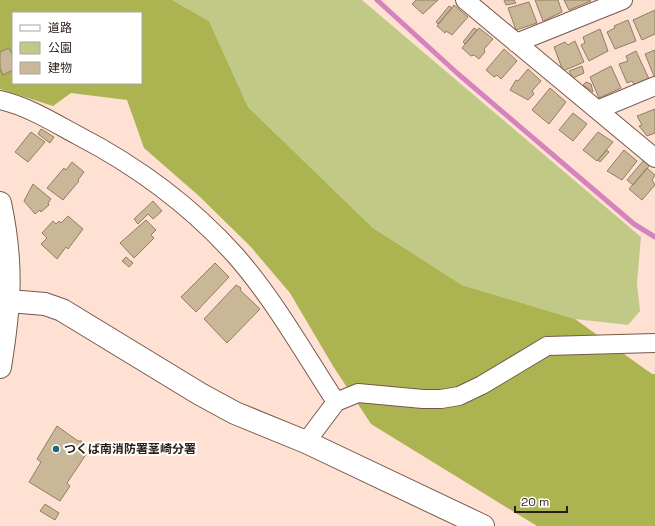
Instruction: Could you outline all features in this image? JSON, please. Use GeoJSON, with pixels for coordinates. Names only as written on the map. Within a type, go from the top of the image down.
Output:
{"type":"FeatureCollection","features":[{"type":"Feature","properties":{"kind":"street"},"geometry":{"type":"LineString","coordinates":[[465,0],[655,158]]}},
{"type":"Feature","properties":{"kind":"street"},"geometry":{"type":"LineString","coordinates":[[516,43],[623,0]]}},
{"type":"Feature","properties":{"kind":"street"},"geometry":{"type":"LineString","coordinates":[[597,110],[655,86]]}},
{"type":"Feature","properties":{"kind":"street"},"geometry":{"type":"LineString","coordinates":[[3,97],[104,149],[153,182],[211,229],[236,256],[265,293],[336,402]]}},
{"type":"Feature","properties":{"kind":"street"},"geometry":{"type":"LineString","coordinates":[[0,203],[10,266],[9,301],[0,366]]}},
{"type":"Feature","properties":{"kind":"street"},"geometry":{"type":"LineString","coordinates":[[9,301],[45,304],[62,310],[200,394],[235,413],[306,442],[483,526]]}},
{"type":"Feature","properties":{"kind":"street"},"geometry":{"type":"LineString","coordinates":[[306,442],[336,402],[358,393],[423,399],[441,399],[459,396],[482,385],[547,346],[655,343]]}},
{"type":"Feature","properties":{"kind":"green space"},"geometry":{"type":"Polygon","coordinates":[[[0,0],[172,0],[209,21],[248,107],[373,228],[462,285],[575,319],[652,374],[655,374],[655,526],[537,526],[371,424],[333,366],[290,293],[250,246],[199,196],[144,148],[127,100],[71,93],[53,106],[0,89],[0,0]]]}},
{"type":"Feature","properties":{"kind":"green space"},"geometry":{"type":"Polygon","coordinates":[[[172,0],[362,0],[641,237],[637,283],[640,311],[628,325],[575,319],[462,285],[373,228],[248,107],[209,21],[172,0]]]}},
{"type":"Feature","properties":{"kind":"building"},"geometry":{"type":"Polygon","coordinates":[[[416,0],[438,0],[423,14],[412,4],[416,0]]]}},
{"type":"Feature","properties":{"kind":"building"},"geometry":{"type":"Polygon","coordinates":[[[504,0],[514,0],[516,3],[506,5],[504,0]]]}},
{"type":"Feature","properties":{"kind":"building"},"geometry":{"type":"Polygon","coordinates":[[[535,0],[558,0],[562,12],[543,21],[535,0]]]}},
{"type":"Feature","properties":{"kind":"building"},"geometry":{"type":"Polygon","coordinates":[[[564,0],[590,0],[591,1],[569,10],[564,0]]]}},
{"type":"Feature","properties":{"kind":"building"},"geometry":{"type":"Polygon","coordinates":[[[529,2],[537,23],[516,30],[508,8],[529,2]]]}},
{"type":"Feature","properties":{"kind":"building"},"geometry":{"type":"Polygon","coordinates":[[[454,5],[468,17],[452,35],[446,31],[445,33],[437,26],[454,5]]]}},
{"type":"Feature","properties":{"kind":"building"},"geometry":{"type":"Polygon","coordinates":[[[449,6],[452,8],[438,24],[436,22],[449,6]]]}},
{"type":"Feature","properties":{"kind":"building"},"geometry":{"type":"Polygon","coordinates":[[[655,10],[655,34],[642,40],[633,20],[655,10]]]}},
{"type":"Feature","properties":{"kind":"building"},"geometry":{"type":"Polygon","coordinates":[[[628,20],[636,41],[615,49],[607,32],[615,28],[614,26],[628,20]]]}},
{"type":"Feature","properties":{"kind":"building"},"geometry":{"type":"Polygon","coordinates":[[[474,28],[477,30],[465,44],[463,42],[474,28]]]}},
{"type":"Feature","properties":{"kind":"building"},"geometry":{"type":"Polygon","coordinates":[[[479,28],[493,39],[484,49],[485,52],[479,59],[474,55],[471,56],[462,48],[479,28]]]}},
{"type":"Feature","properties":{"kind":"building"},"geometry":{"type":"Polygon","coordinates":[[[600,29],[608,51],[589,61],[581,45],[585,43],[583,37],[600,29]]]}},
{"type":"Feature","properties":{"kind":"building"},"geometry":{"type":"Polygon","coordinates":[[[575,41],[584,62],[563,71],[554,47],[565,42],[568,45],[575,41]]]}},
{"type":"Feature","properties":{"kind":"building"},"geometry":{"type":"Polygon","coordinates":[[[9,48],[12,55],[12,70],[3,75],[0,68],[0,52],[9,48]]]}},
{"type":"Feature","properties":{"kind":"building"},"geometry":{"type":"Polygon","coordinates":[[[504,49],[517,61],[501,79],[497,75],[494,77],[486,70],[504,49]]]}},
{"type":"Feature","properties":{"kind":"building"},"geometry":{"type":"Polygon","coordinates":[[[655,50],[655,76],[654,76],[645,54],[655,50]]]}},
{"type":"Feature","properties":{"kind":"building"},"geometry":{"type":"Polygon","coordinates":[[[636,51],[649,79],[635,86],[632,81],[627,83],[619,64],[628,61],[626,56],[636,51]]]}},
{"type":"Feature","properties":{"kind":"building"},"geometry":{"type":"Polygon","coordinates":[[[582,66],[584,73],[573,78],[569,71],[582,66]]]}},
{"type":"Feature","properties":{"kind":"building"},"geometry":{"type":"Polygon","coordinates":[[[611,66],[621,88],[599,98],[590,77],[611,66]]]}},
{"type":"Feature","properties":{"kind":"building"},"geometry":{"type":"Polygon","coordinates":[[[528,69],[541,81],[532,91],[534,94],[528,100],[510,90],[516,80],[518,81],[528,69]]]}},
{"type":"Feature","properties":{"kind":"building"},"geometry":{"type":"Polygon","coordinates":[[[586,82],[591,84],[593,92],[583,85],[586,82]]]}},
{"type":"Feature","properties":{"kind":"building"},"geometry":{"type":"Polygon","coordinates":[[[550,88],[566,102],[549,124],[532,110],[550,88]]]}},
{"type":"Feature","properties":{"kind":"building"},"geometry":{"type":"Polygon","coordinates":[[[655,109],[655,133],[647,136],[639,126],[642,125],[637,116],[655,109]]]}},
{"type":"Feature","properties":{"kind":"building"},"geometry":{"type":"Polygon","coordinates":[[[573,113],[587,124],[573,141],[559,130],[573,113]]]}},
{"type":"Feature","properties":{"kind":"building"},"geometry":{"type":"Polygon","coordinates":[[[41,129],[54,137],[50,143],[38,134],[41,129]]]}},
{"type":"Feature","properties":{"kind":"building"},"geometry":{"type":"Polygon","coordinates":[[[31,132],[45,142],[28,162],[15,152],[31,132]]]}},
{"type":"Feature","properties":{"kind":"building"},"geometry":{"type":"Polygon","coordinates":[[[598,132],[613,142],[597,161],[583,150],[598,132]]]}},
{"type":"Feature","properties":{"kind":"building"},"geometry":{"type":"Polygon","coordinates":[[[607,150],[609,152],[600,162],[598,160],[607,150]]]}},
{"type":"Feature","properties":{"kind":"building"},"geometry":{"type":"Polygon","coordinates":[[[624,150],[637,161],[622,180],[607,171],[624,150]]]}},
{"type":"Feature","properties":{"kind":"building"},"geometry":{"type":"Polygon","coordinates":[[[644,160],[650,165],[633,185],[627,180],[644,160]]]}},
{"type":"Feature","properties":{"kind":"building"},"geometry":{"type":"Polygon","coordinates":[[[72,162],[84,172],[78,180],[79,181],[63,200],[47,188],[64,168],[66,170],[72,162]]]}},
{"type":"Feature","properties":{"kind":"building"},"geometry":{"type":"Polygon","coordinates":[[[647,168],[655,175],[652,180],[655,185],[642,200],[629,189],[647,168]]]}},
{"type":"Feature","properties":{"kind":"building"},"geometry":{"type":"Polygon","coordinates":[[[33,184],[51,199],[48,203],[49,205],[41,212],[40,210],[35,214],[24,201],[33,184]]]}},
{"type":"Feature","properties":{"kind":"building"},"geometry":{"type":"Polygon","coordinates":[[[153,201],[162,211],[153,219],[148,214],[138,224],[134,219],[153,201]]]}},
{"type":"Feature","properties":{"kind":"building"},"geometry":{"type":"Polygon","coordinates":[[[68,216],[83,229],[68,249],[66,247],[57,259],[41,244],[47,238],[42,233],[53,221],[56,224],[59,221],[61,223],[68,216]]]}},
{"type":"Feature","properties":{"kind":"building"},"geometry":{"type":"Polygon","coordinates":[[[146,220],[156,230],[151,235],[154,238],[134,258],[120,243],[146,220]]]}},
{"type":"Feature","properties":{"kind":"building"},"geometry":{"type":"Polygon","coordinates":[[[126,257],[133,263],[129,267],[122,261],[126,257]]]}},
{"type":"Feature","properties":{"kind":"building"},"geometry":{"type":"Polygon","coordinates":[[[215,263],[229,277],[196,312],[181,297],[215,263]]]}},
{"type":"Feature","properties":{"kind":"building"},"geometry":{"type":"Polygon","coordinates":[[[236,285],[241,288],[240,290],[260,309],[227,343],[204,319],[236,285]]]}},
{"type":"Feature","properties":{"kind":"building"},"geometry":{"type":"Polygon","coordinates":[[[57,426],[78,441],[82,441],[78,448],[87,453],[67,483],[70,486],[60,501],[29,482],[41,462],[37,459],[57,426]]]}},
{"type":"Feature","properties":{"kind":"building"},"geometry":{"type":"Polygon","coordinates":[[[45,504],[59,513],[55,520],[40,511],[45,504]]]}},
{"type":"Feature","properties":{"kind":"waterway"},"geometry":{"type":"LineString","coordinates":[[377,0],[457,73],[634,224],[655,237]]}},
{"type":"Feature","properties":{"kind":"place","name":"つくば南消防署茎崎分署"},"geometry":{"type":"Point","coordinates":[56,449]}}]}
